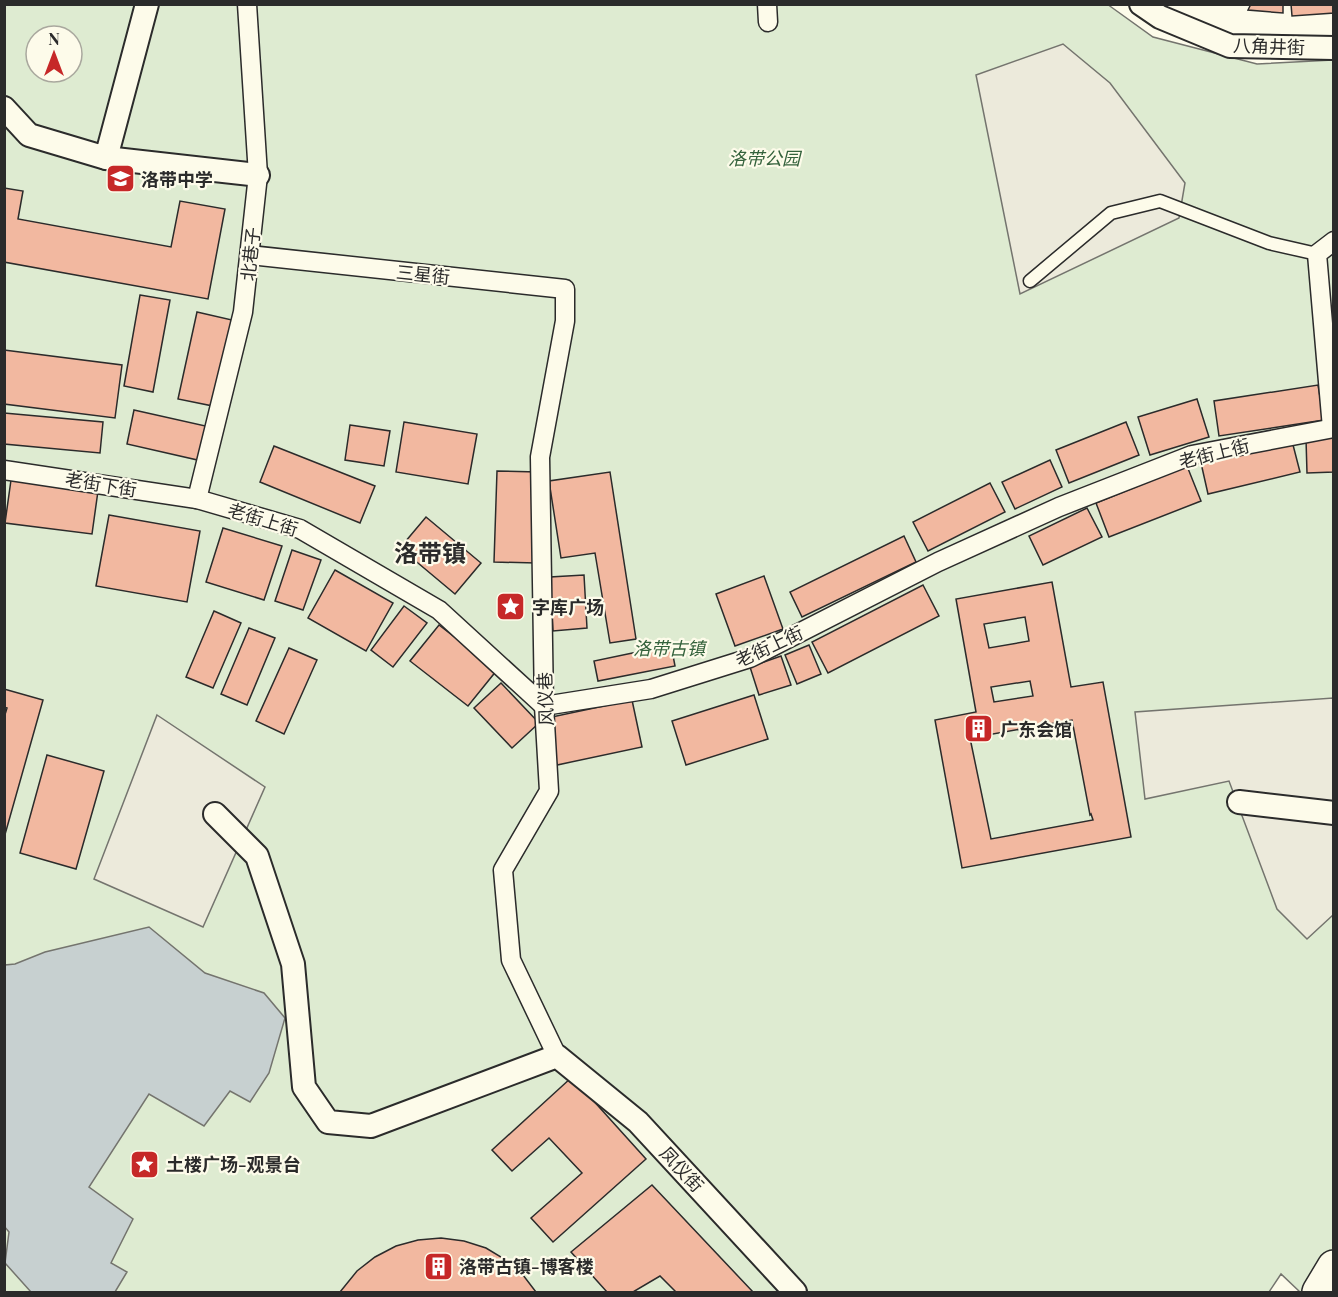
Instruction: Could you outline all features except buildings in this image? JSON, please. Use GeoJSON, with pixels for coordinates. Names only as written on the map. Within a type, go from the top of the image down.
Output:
{"type":"FeatureCollection","features":[{"type":"Feature","properties":{"kind":"main road"},"geometry":{"type":"LineString","coordinates":[[1319,1293],[1334,1267]]}},
{"type":"Feature","properties":{"kind":"street"},"geometry":{"type":"LineString","coordinates":[[106,158],[147,4]]}},
{"type":"Feature","properties":{"kind":"street","name":"北巷子"},"geometry":{"type":"LineString","coordinates":[[197,499],[243,312],[258,176],[247,4]]}},
{"type":"Feature","properties":{"kind":"street","name":"八角井街"},"geometry":{"type":"LineString","coordinates":[[1142,4],[1160,17],[1230,46],[1334,48]]}},
{"type":"Feature","properties":{"kind":"street"},"geometry":{"type":"LineString","coordinates":[[4,108],[29,135],[106,158],[258,176]]}},
{"type":"Feature","properties":{"kind":"street"},"geometry":{"type":"LineString","coordinates":[[1333,428],[1317,254],[1334,241]]}},
{"type":"Feature","properties":{"kind":"street","name":"三星街"},"geometry":{"type":"LineString","coordinates":[[250,255],[565,290],[565,321]]}},
{"type":"Feature","properties":{"kind":"street","name":"风仪巷"},"geometry":{"type":"LineString","coordinates":[[557,1056],[512,960],[503,870],[549,791],[544,706],[540,458],[565,321]]}},
{"type":"Feature","properties":{"kind":"street","name":"老街上街"},"geometry":{"type":"LineString","coordinates":[[197,499],[300,529],[439,610],[544,706],[651,689],[750,658],[938,562],[1059,507],[1191,454],[1333,428]]}},
{"type":"Feature","properties":{"kind":"street","name":"老街下街"},"geometry":{"type":"LineString","coordinates":[[4,470],[197,499]]}},
{"type":"Feature","properties":{"kind":"street"},"geometry":{"type":"LineString","coordinates":[[1239,802],[1334,813]]}},
{"type":"Feature","properties":{"kind":"street"},"geometry":{"type":"LineString","coordinates":[[215,814],[257,856],[293,964],[304,1087],[328,1122],[371,1126],[557,1056]]}},
{"type":"Feature","properties":{"kind":"street","name":"凤仪街"},"geometry":{"type":"LineString","coordinates":[[557,1056],[638,1122],[795,1293]]}},
{"type":"Feature","properties":{"kind":"lane"},"geometry":{"type":"LineString","coordinates":[[1030,281],[1111,213],[1160,201],[1269,243],[1317,254]]}},
{"type":"Feature","properties":{"kind":"green space","name":"洛带古镇"},"geometry":{"type":"Polygon","coordinates":[[[1107,4],[1153,37],[1257,64],[1333,60],[1333,1292],[1300,1292],[1281,1274],[1269,1292],[5,1292],[5,5],[1107,4]]]}},
{"type":"Feature","properties":{"kind":"shaded area"},"geometry":{"type":"Polygon","coordinates":[[[1063,44],[1110,83],[1185,183],[1179,218],[1020,294],[976,75],[1063,44]]]}},
{"type":"Feature","properties":{"kind":"shaded area"},"geometry":{"type":"Polygon","coordinates":[[[1333,698],[1333,915],[1307,939],[1277,909],[1229,781],[1145,799],[1135,712],[1333,698]]]}},
{"type":"Feature","properties":{"kind":"shaded area"},"geometry":{"type":"Polygon","coordinates":[[[157,715],[265,787],[203,927],[94,879],[157,715]]]}},
{"type":"Feature","properties":{"kind":"shaded area"},"geometry":{"type":"Polygon","coordinates":[[[149,927],[205,973],[264,993],[285,1018],[269,1073],[250,1102],[230,1091],[204,1126],[149,1094],[89,1187],[133,1219],[111,1263],[127,1272],[115,1292],[31,1292],[5,1263],[9,1232],[4,1226],[5,965],[15,964],[45,952],[149,927]]]}},
{"type":"Feature","properties":{"kind":"place","name":"洛带中学"},"geometry":{"type":"Point","coordinates":[120,179]}},
{"type":"Feature","properties":{"kind":"place","name":"字库广场"},"geometry":{"type":"Point","coordinates":[511,607]}},
{"type":"Feature","properties":{"kind":"place","name":"广东会馆"},"geometry":{"type":"Point","coordinates":[979,729]}},
{"type":"Feature","properties":{"kind":"place","name":"土楼广场-观景台"},"geometry":{"type":"Point","coordinates":[145,1164]}},
{"type":"Feature","properties":{"kind":"place","name":"洛带古镇-博客楼"},"geometry":{"type":"Point","coordinates":[438,1266]}},
{"type":"Feature","properties":{"kind":"district","name":"洛带镇"},"geometry":{"type":"Point","coordinates":[430,552]}},
{"type":"Feature","properties":{"kind":"park label","name":"洛带公园"},"geometry":{"type":"Point","coordinates":[764,158]}}]}
